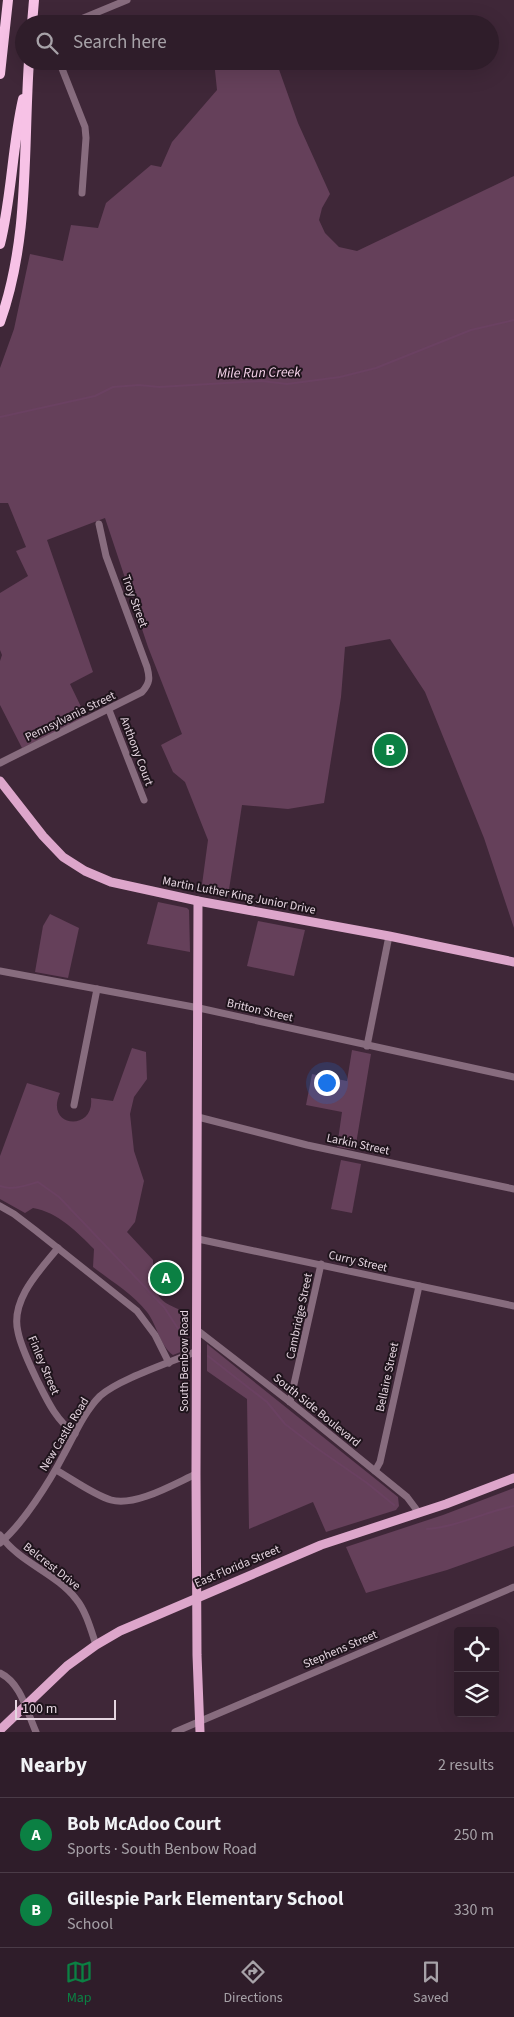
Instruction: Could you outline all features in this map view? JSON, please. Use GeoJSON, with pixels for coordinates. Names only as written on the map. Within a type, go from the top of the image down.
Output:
{"type":"FeatureCollection","features":[{"type":"Feature","properties":{"kind":"highway"},"geometry":{"type":"LineString","coordinates":[[0,74],[8,0]]}},
{"type":"Feature","properties":{"kind":"highway"},"geometry":{"type":"LineString","coordinates":[[33,15],[34,0]]}},
{"type":"Feature","properties":{"kind":"highway"},"geometry":{"type":"LineString","coordinates":[[0,322],[20,240],[29,70]]}},
{"type":"Feature","properties":{"kind":"highway"},"geometry":{"type":"LineString","coordinates":[[0,244],[7,216],[16,141],[28,82]]}},
{"type":"Feature","properties":{"kind":"main road","name":"Martin Luther King Junior Drive"},"geometry":{"type":"LineString","coordinates":[[0,781],[53,848],[68,861],[84,871],[127,886],[514,962]]}},
{"type":"Feature","properties":{"kind":"main road","name":"South Benbow Road"},"geometry":{"type":"LineString","coordinates":[[198,901],[196,1474],[198,1722],[200,1732]]}},
{"type":"Feature","properties":{"kind":"main road","name":"East Florida Street"},"geometry":{"type":"LineString","coordinates":[[0,1730],[67,1666],[96,1645],[120,1631],[321,1545],[419,1513],[514,1478]]}},
{"type":"Feature","properties":{"kind":"street"},"geometry":{"type":"LineString","coordinates":[[91,15],[127,0]]}},
{"type":"Feature","properties":{"kind":"street"},"geometry":{"type":"LineString","coordinates":[[63,70],[86,132],[82,193]]}},
{"type":"Feature","properties":{"kind":"street","name":"Troy Street"},"geometry":{"type":"LineString","coordinates":[[98,524],[106,556],[147,667],[150,678],[148,685]]}},
{"type":"Feature","properties":{"kind":"street","name":"Pennsylvania Street"},"geometry":{"type":"LineString","coordinates":[[0,763],[109,710],[142,692],[148,685]]}},
{"type":"Feature","properties":{"kind":"street","name":"Anthony Court"},"geometry":{"type":"LineString","coordinates":[[109,710],[144,800]]}},
{"type":"Feature","properties":{"kind":"street"},"geometry":{"type":"LineString","coordinates":[[367,1046],[389,936]]}},
{"type":"Feature","properties":{"kind":"street","name":"Britton Street"},"geometry":{"type":"LineString","coordinates":[[0,971],[199,1008],[514,1077]]}},
{"type":"Feature","properties":{"kind":"street"},"geometry":{"type":"LineString","coordinates":[[74,1105],[96,989]]}},
{"type":"Feature","properties":{"kind":"street","name":"Larkin Street"},"geometry":{"type":"LineString","coordinates":[[198,1117],[307,1145],[514,1189]]}},
{"type":"Feature","properties":{"kind":"street"},"geometry":{"type":"LineString","coordinates":[[0,1206],[14,1214],[137,1311],[155,1335],[169,1363]]}},
{"type":"Feature","properties":{"kind":"street","name":"Curry Street"},"geometry":{"type":"LineString","coordinates":[[198,1239],[514,1306]]}},
{"type":"Feature","properties":{"kind":"street","name":"Finley Street"},"geometry":{"type":"LineString","coordinates":[[58,1248],[27,1286],[18,1315],[17,1330],[50,1408],[62,1424],[75,1434]]}},
{"type":"Feature","properties":{"kind":"street","name":"Cambridge Street"},"geometry":{"type":"LineString","coordinates":[[290,1402],[322,1264]]}},
{"type":"Feature","properties":{"kind":"street","name":"Bellaire Street"},"geometry":{"type":"LineString","coordinates":[[375,1471],[380,1462],[419,1286]]}},
{"type":"Feature","properties":{"kind":"street","name":"South Side Boulevard"},"geometry":{"type":"LineString","coordinates":[[197,1330],[290,1402],[407,1497],[419,1513]]}},
{"type":"Feature","properties":{"kind":"street","name":"New Castle Road"},"geometry":{"type":"LineString","coordinates":[[1,1540],[14,1529],[56,1470],[89,1410],[102,1395],[119,1384],[197,1351]]}},
{"type":"Feature","properties":{"kind":"street"},"geometry":{"type":"LineString","coordinates":[[56,1470],[104,1497],[120,1502],[136,1500],[196,1474]]}},
{"type":"Feature","properties":{"kind":"street","name":"Belcrest Drive"},"geometry":{"type":"LineString","coordinates":[[1,1540],[20,1556],[67,1589],[78,1600],[96,1645]]}},
{"type":"Feature","properties":{"kind":"street","name":"Stephens Street"},"geometry":{"type":"LineString","coordinates":[[175,1732],[514,1586]]}},
{"type":"Feature","properties":{"kind":"street"},"geometry":{"type":"LineString","coordinates":[[0,1673],[9,1677],[16,1687],[36,1732]]}},
{"type":"Feature","properties":{"kind":"shaded area"},"geometry":{"type":"Polygon","coordinates":[[[215,70],[279,70],[298,123],[330,194],[322,208],[319,220],[325,233],[339,247],[357,251],[514,176],[514,928],[484,838],[425,692],[390,639],[345,647],[341,697],[324,803],[288,809],[242,805],[228,896],[201,892],[208,840],[185,782],[173,772],[161,745],[182,734],[148,647],[105,518],[47,540],[93,672],[70,684],[86,717],[22,748],[0,705],[0,661],[2,655],[0,650],[0,593],[28,576],[16,551],[26,547],[8,503],[0,503],[0,368],[14,329],[30,254],[63,261],[71,225],[98,228],[106,203],[151,165],[161,167],[172,142],[217,90],[215,70]]]}},
{"type":"Feature","properties":{"kind":"shaded area"},"geometry":{"type":"Polygon","coordinates":[[[158,902],[189,910],[190,952],[147,944],[158,902]]]}},
{"type":"Feature","properties":{"kind":"shaded area"},"geometry":{"type":"Polygon","coordinates":[[[50,914],[79,928],[68,978],[35,972],[43,926],[50,914]]]}},
{"type":"Feature","properties":{"kind":"shaded area"},"geometry":{"type":"Polygon","coordinates":[[[258,921],[305,930],[294,976],[247,966],[258,921]]]}},
{"type":"Feature","properties":{"kind":"shaded area"},"geometry":{"type":"Polygon","coordinates":[[[132,1048],[146,1052],[147,1079],[134,1097],[130,1114],[134,1151],[144,1181],[135,1222],[127,1232],[153,1260],[155,1288],[158,1294],[167,1304],[187,1312],[188,1349],[173,1355],[165,1346],[150,1317],[141,1305],[93,1267],[94,1249],[74,1230],[42,1210],[33,1208],[25,1213],[0,1199],[0,1156],[27,1083],[60,1093],[57,1105],[59,1113],[64,1119],[79,1121],[86,1116],[90,1109],[91,1098],[113,1101],[132,1048]]]}},
{"type":"Feature","properties":{"kind":"shaded area"},"geometry":{"type":"Polygon","coordinates":[[[352,1050],[371,1054],[355,1150],[337,1147],[342,1112],[306,1105],[312,1074],[347,1081],[352,1050]]]}},
{"type":"Feature","properties":{"kind":"shaded area"},"geometry":{"type":"Polygon","coordinates":[[[341,1160],[361,1164],[352,1213],[331,1209],[341,1160]]]}},
{"type":"Feature","properties":{"kind":"shaded area"},"geometry":{"type":"Polygon","coordinates":[[[207,1344],[398,1497],[399,1506],[396,1510],[326,1532],[313,1502],[249,1529],[247,1399],[207,1371],[207,1344]]]}},
{"type":"Feature","properties":{"kind":"shaded area"},"geometry":{"type":"Polygon","coordinates":[[[514,1488],[514,1546],[447,1570],[366,1593],[346,1547],[443,1515],[514,1488]]]}},
{"type":"Feature","properties":{"kind":"waterway","name":"Mile Run Creek"},"geometry":{"type":"LineString","coordinates":[[0,417],[95,396],[113,387],[139,385],[159,387],[262,381],[287,384],[340,377],[376,368],[471,330],[514,320]]}},
{"type":"Feature","properties":{"kind":"waterway"},"geometry":{"type":"LineString","coordinates":[[0,1186],[14,1188],[38,1182],[59,1197],[164,1307],[188,1344]]}},
{"type":"Feature","properties":{"kind":"waterway"},"geometry":{"type":"LineString","coordinates":[[208,1356],[267,1402],[285,1424],[367,1483],[394,1505]]}},
{"type":"Feature","properties":{"kind":"waterway"},"geometry":{"type":"LineString","coordinates":[[427,1529],[438,1528],[514,1506]]}},
{"type":"Feature","properties":{"kind":"place","name":"Gillespie Park Elementary School"},"geometry":{"type":"Point","coordinates":[390,750]}},
{"type":"Feature","properties":{"kind":"place","name":"Bob McAdoo Court"},"geometry":{"type":"Point","coordinates":[166,1278]}}]}
